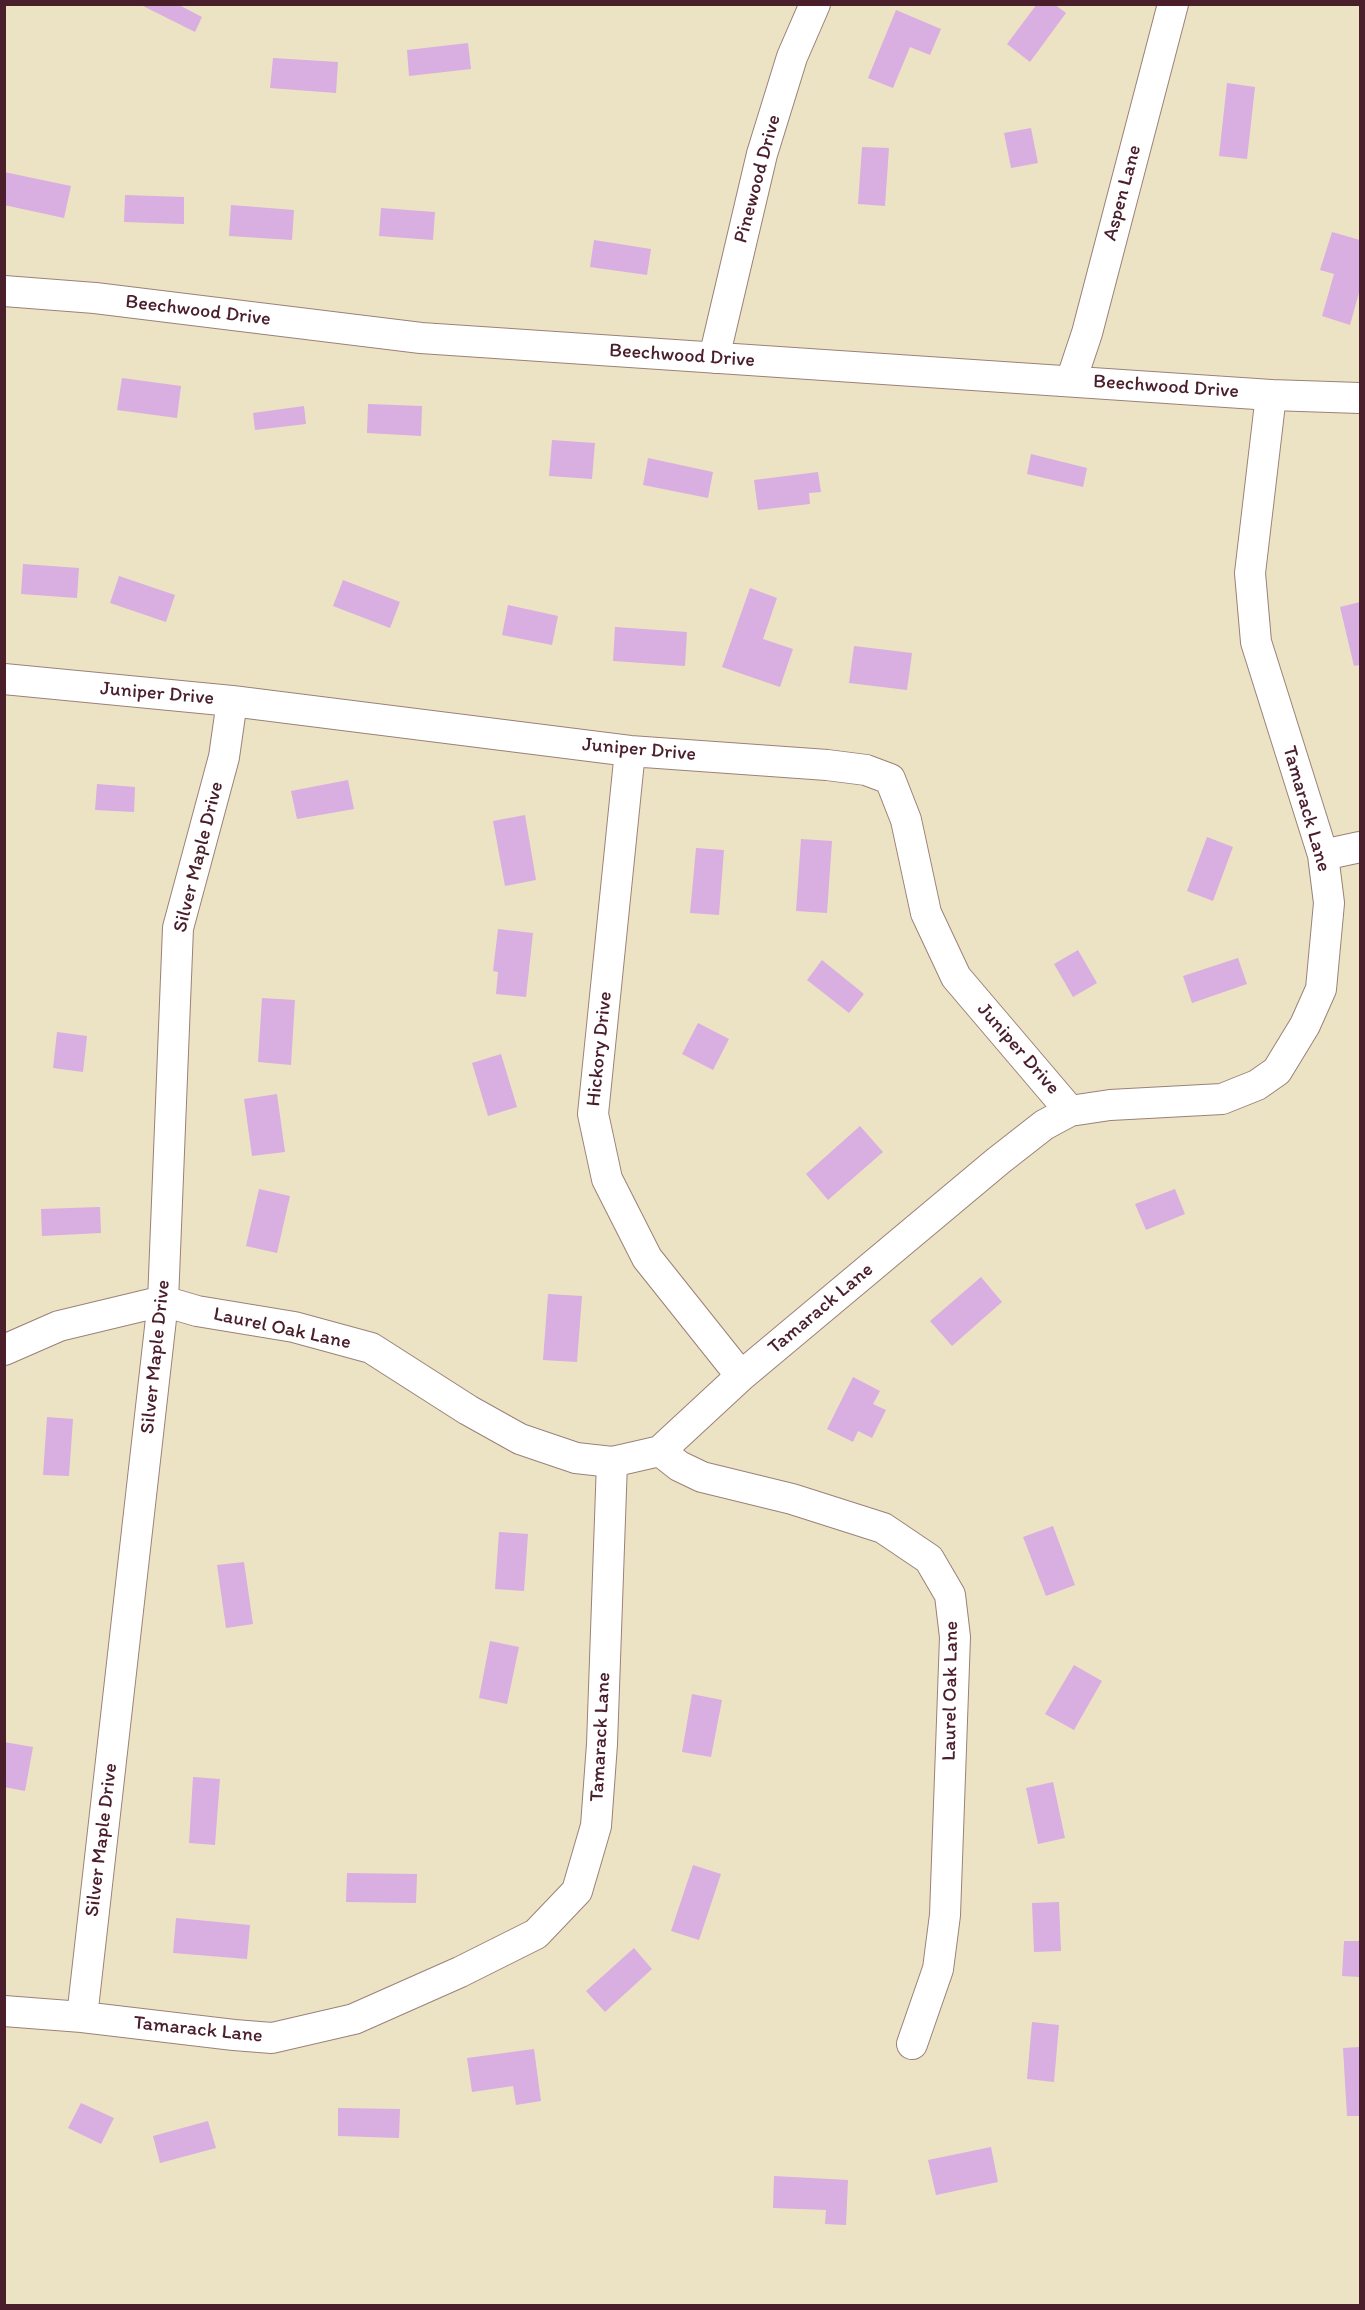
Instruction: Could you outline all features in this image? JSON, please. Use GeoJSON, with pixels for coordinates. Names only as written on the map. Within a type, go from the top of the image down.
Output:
{"type":"FeatureCollection","features":[{"type":"Feature","properties":{"kind":"street","name":"Pinewood Drive"},"geometry":{"type":"LineString","coordinates":[[714,358],[762,154],[792,57],[815,4]]}},
{"type":"Feature","properties":{"kind":"street","name":"Aspen Lane"},"geometry":{"type":"LineString","coordinates":[[1071,381],[1087,333],[1173,4]]}},
{"type":"Feature","properties":{"kind":"street","name":"Beechwood Drive"},"geometry":{"type":"LineString","coordinates":[[4,291],[95,298],[420,338],[1271,395],[1360,398]]}},
{"type":"Feature","properties":{"kind":"street","name":"Tamarack Lane"},"geometry":{"type":"LineString","coordinates":[[82,2017],[234,2035],[272,2037],[354,2019],[460,1972],[536,1934],[577,1891],[596,1826],[602,1744],[612,1462],[660,1451],[741,1376],[1044,1125],[1070,1111],[1110,1105],[1222,1099],[1257,1085],[1277,1071],[1305,1025],[1321,989],[1329,903],[1323,855],[1256,642],[1250,573],[1271,395]]}},
{"type":"Feature","properties":{"kind":"street","name":"Juniper Drive"},"geometry":{"type":"LineString","coordinates":[[4,679],[232,701],[630,751],[827,765],[866,770],[890,779],[906,820],[926,913],[956,977],[1070,1111]]}},
{"type":"Feature","properties":{"kind":"street","name":"Silver Maple Drive"},"geometry":{"type":"LineString","coordinates":[[82,2017],[163,1301],[178,928],[224,757],[232,701]]}},
{"type":"Feature","properties":{"kind":"street","name":"Hickory Drive"},"geometry":{"type":"LineString","coordinates":[[630,751],[593,1114],[607,1179],[647,1258],[741,1376]]}},
{"type":"Feature","properties":{"kind":"street"},"geometry":{"type":"LineString","coordinates":[[1323,855],[1360,847]]}},
{"type":"Feature","properties":{"kind":"street","name":"Laurel Oak Lane"},"geometry":{"type":"LineString","coordinates":[[4,1350],[59,1326],[163,1301],[197,1311],[294,1327],[372,1348],[468,1410],[520,1439],[576,1458],[612,1462]]}},
{"type":"Feature","properties":{"kind":"street","name":"Laurel Oak Lane"},"geometry":{"type":"LineString","coordinates":[[660,1451],[679,1466],[702,1477],[792,1499],[883,1528],[929,1559],[950,1595],[955,1637],[945,1915],[938,1969],[912,2044]]}},
{"type":"Feature","properties":{"kind":"street"},"geometry":{"type":"LineString","coordinates":[[4,2011],[82,2017]]}},
{"type":"Feature","properties":{"kind":"building"},"geometry":{"type":"Polygon","coordinates":[[[139,4],[177,4],[202,17],[195,32],[139,4]]]}},
{"type":"Feature","properties":{"kind":"building"},"geometry":{"type":"Polygon","coordinates":[[[1037,4],[1054,4],[1066,13],[1030,62],[1007,44],[1037,4]]]}},
{"type":"Feature","properties":{"kind":"building"},"geometry":{"type":"Polygon","coordinates":[[[896,10],[941,29],[930,55],[910,47],[893,88],[868,78],[896,10]]]}},
{"type":"Feature","properties":{"kind":"building"},"geometry":{"type":"Polygon","coordinates":[[[468,43],[471,69],[409,76],[407,50],[468,43]]]}},
{"type":"Feature","properties":{"kind":"building"},"geometry":{"type":"Polygon","coordinates":[[[273,58],[338,62],[336,93],[270,88],[273,58]]]}},
{"type":"Feature","properties":{"kind":"building"},"geometry":{"type":"Polygon","coordinates":[[[1227,83],[1255,87],[1247,159],[1219,156],[1227,83]]]}},
{"type":"Feature","properties":{"kind":"building"},"geometry":{"type":"Polygon","coordinates":[[[1031,128],[1038,163],[1011,168],[1004,133],[1031,128]]]}},
{"type":"Feature","properties":{"kind":"building"},"geometry":{"type":"Polygon","coordinates":[[[862,147],[889,148],[885,206],[858,204],[862,147]]]}},
{"type":"Feature","properties":{"kind":"building"},"geometry":{"type":"Polygon","coordinates":[[[4,172],[71,186],[64,218],[4,205],[4,172]]]}},
{"type":"Feature","properties":{"kind":"building"},"geometry":{"type":"Polygon","coordinates":[[[125,195],[184,197],[184,224],[124,222],[125,195]]]}},
{"type":"Feature","properties":{"kind":"building"},"geometry":{"type":"Polygon","coordinates":[[[231,205],[294,210],[292,240],[229,236],[231,205]]]}},
{"type":"Feature","properties":{"kind":"building"},"geometry":{"type":"Polygon","coordinates":[[[381,208],[435,212],[433,240],[379,236],[381,208]]]}},
{"type":"Feature","properties":{"kind":"building"},"geometry":{"type":"Polygon","coordinates":[[[1332,232],[1360,240],[1360,289],[1350,325],[1322,316],[1334,274],[1320,270],[1332,232]]]}},
{"type":"Feature","properties":{"kind":"building"},"geometry":{"type":"Polygon","coordinates":[[[594,240],[651,249],[647,275],[590,267],[594,240]]]}},
{"type":"Feature","properties":{"kind":"building"},"geometry":{"type":"Polygon","coordinates":[[[122,378],[181,386],[177,418],[117,410],[122,378]]]}},
{"type":"Feature","properties":{"kind":"building"},"geometry":{"type":"Polygon","coordinates":[[[368,404],[422,406],[421,436],[367,433],[368,404]]]}},
{"type":"Feature","properties":{"kind":"building"},"geometry":{"type":"Polygon","coordinates":[[[304,406],[306,424],[255,430],[253,413],[304,406]]]}},
{"type":"Feature","properties":{"kind":"building"},"geometry":{"type":"Polygon","coordinates":[[[552,440],[595,443],[592,479],[549,476],[552,440]]]}},
{"type":"Feature","properties":{"kind":"building"},"geometry":{"type":"Polygon","coordinates":[[[1031,454],[1087,468],[1083,487],[1027,474],[1031,454]]]}},
{"type":"Feature","properties":{"kind":"building"},"geometry":{"type":"Polygon","coordinates":[[[648,458],[713,472],[708,498],[643,485],[648,458]]]}},
{"type":"Feature","properties":{"kind":"building"},"geometry":{"type":"Polygon","coordinates":[[[818,472],[821,492],[809,493],[810,504],[758,510],[754,480],[818,472]]]}},
{"type":"Feature","properties":{"kind":"building"},"geometry":{"type":"Polygon","coordinates":[[[23,564],[79,568],[77,598],[21,594],[23,564]]]}},
{"type":"Feature","properties":{"kind":"building"},"geometry":{"type":"Polygon","coordinates":[[[119,576],[175,595],[166,622],[110,603],[119,576]]]}},
{"type":"Feature","properties":{"kind":"building"},"geometry":{"type":"Polygon","coordinates":[[[343,580],[400,602],[390,628],[333,606],[343,580]]]}},
{"type":"Feature","properties":{"kind":"building"},"geometry":{"type":"Polygon","coordinates":[[[750,588],[777,598],[763,639],[793,649],[780,687],[722,667],[750,588]]]}},
{"type":"Feature","properties":{"kind":"building"},"geometry":{"type":"Polygon","coordinates":[[[1360,602],[1360,665],[1354,666],[1340,607],[1360,602]]]}},
{"type":"Feature","properties":{"kind":"building"},"geometry":{"type":"Polygon","coordinates":[[[508,605],[558,616],[552,645],[502,635],[508,605]]]}},
{"type":"Feature","properties":{"kind":"building"},"geometry":{"type":"Polygon","coordinates":[[[615,627],[687,632],[685,666],[613,661],[615,627]]]}},
{"type":"Feature","properties":{"kind":"building"},"geometry":{"type":"Polygon","coordinates":[[[854,646],[912,653],[907,690],[849,683],[854,646]]]}},
{"type":"Feature","properties":{"kind":"building"},"geometry":{"type":"Polygon","coordinates":[[[348,780],[354,809],[297,819],[291,791],[348,780]]]}},
{"type":"Feature","properties":{"kind":"building"},"geometry":{"type":"Polygon","coordinates":[[[97,784],[135,787],[134,812],[95,810],[97,784]]]}},
{"type":"Feature","properties":{"kind":"building"},"geometry":{"type":"Polygon","coordinates":[[[525,815],[536,880],[505,886],[493,821],[525,815]]]}},
{"type":"Feature","properties":{"kind":"building"},"geometry":{"type":"Polygon","coordinates":[[[1207,837],[1233,847],[1213,901],[1187,891],[1207,837]]]}},
{"type":"Feature","properties":{"kind":"building"},"geometry":{"type":"Polygon","coordinates":[[[801,839],[832,841],[827,913],[796,911],[801,839]]]}},
{"type":"Feature","properties":{"kind":"building"},"geometry":{"type":"Polygon","coordinates":[[[696,848],[724,850],[719,915],[690,913],[696,848]]]}},
{"type":"Feature","properties":{"kind":"building"},"geometry":{"type":"Polygon","coordinates":[[[498,929],[533,933],[526,997],[496,994],[498,972],[493,971],[498,929]]]}},
{"type":"Feature","properties":{"kind":"building"},"geometry":{"type":"Polygon","coordinates":[[[1078,950],[1097,983],[1073,997],[1054,964],[1078,950]]]}},
{"type":"Feature","properties":{"kind":"building"},"geometry":{"type":"Polygon","coordinates":[[[1238,958],[1247,984],[1192,1003],[1183,976],[1238,958]]]}},
{"type":"Feature","properties":{"kind":"building"},"geometry":{"type":"Polygon","coordinates":[[[822,960],[864,994],[849,1013],[807,980],[822,960]]]}},
{"type":"Feature","properties":{"kind":"building"},"geometry":{"type":"Polygon","coordinates":[[[262,998],[295,1000],[291,1065],[258,1062],[262,998]]]}},
{"type":"Feature","properties":{"kind":"building"},"geometry":{"type":"Polygon","coordinates":[[[698,1023],[729,1039],[713,1070],[682,1054],[698,1023]]]}},
{"type":"Feature","properties":{"kind":"building"},"geometry":{"type":"Polygon","coordinates":[[[57,1032],[87,1036],[83,1072],[53,1068],[57,1032]]]}},
{"type":"Feature","properties":{"kind":"building"},"geometry":{"type":"Polygon","coordinates":[[[501,1054],[517,1107],[488,1116],[472,1063],[501,1054]]]}},
{"type":"Feature","properties":{"kind":"building"},"geometry":{"type":"Polygon","coordinates":[[[277,1094],[285,1152],[252,1156],[244,1099],[277,1094]]]}},
{"type":"Feature","properties":{"kind":"building"},"geometry":{"type":"Polygon","coordinates":[[[860,1126],[883,1152],[828,1200],[806,1174],[860,1126]]]}},
{"type":"Feature","properties":{"kind":"building"},"geometry":{"type":"Polygon","coordinates":[[[259,1189],[290,1196],[277,1253],[246,1246],[259,1189]]]}},
{"type":"Feature","properties":{"kind":"building"},"geometry":{"type":"Polygon","coordinates":[[[1175,1189],[1185,1214],[1146,1230],[1135,1204],[1175,1189]]]}},
{"type":"Feature","properties":{"kind":"building"},"geometry":{"type":"Polygon","coordinates":[[[100,1207],[101,1233],[42,1236],[41,1209],[100,1207]]]}},
{"type":"Feature","properties":{"kind":"building"},"geometry":{"type":"Polygon","coordinates":[[[981,1277],[1002,1302],[952,1346],[930,1321],[981,1277]]]}},
{"type":"Feature","properties":{"kind":"building"},"geometry":{"type":"Polygon","coordinates":[[[548,1294],[582,1296],[577,1362],[543,1360],[548,1294]]]}},
{"type":"Feature","properties":{"kind":"building"},"geometry":{"type":"Polygon","coordinates":[[[853,1377],[880,1391],[873,1404],[886,1410],[872,1438],[858,1431],[853,1442],[827,1429],[853,1377]]]}},
{"type":"Feature","properties":{"kind":"building"},"geometry":{"type":"Polygon","coordinates":[[[47,1417],[73,1419],[69,1476],[43,1475],[47,1417]]]}},
{"type":"Feature","properties":{"kind":"building"},"geometry":{"type":"Polygon","coordinates":[[[1053,1526],[1075,1585],[1046,1596],[1023,1537],[1053,1526]]]}},
{"type":"Feature","properties":{"kind":"building"},"geometry":{"type":"Polygon","coordinates":[[[499,1532],[528,1534],[524,1591],[495,1589],[499,1532]]]}},
{"type":"Feature","properties":{"kind":"building"},"geometry":{"type":"Polygon","coordinates":[[[244,1562],[253,1624],[226,1628],[217,1565],[244,1562]]]}},
{"type":"Feature","properties":{"kind":"building"},"geometry":{"type":"Polygon","coordinates":[[[490,1641],[519,1647],[507,1704],[479,1698],[490,1641]]]}},
{"type":"Feature","properties":{"kind":"building"},"geometry":{"type":"Polygon","coordinates":[[[1074,1665],[1102,1681],[1074,1730],[1045,1714],[1074,1665]]]}},
{"type":"Feature","properties":{"kind":"building"},"geometry":{"type":"Polygon","coordinates":[[[692,1694],[722,1700],[711,1757],[682,1752],[692,1694]]]}},
{"type":"Feature","properties":{"kind":"building"},"geometry":{"type":"Polygon","coordinates":[[[4,1742],[33,1747],[25,1791],[4,1787],[4,1742]]]}},
{"type":"Feature","properties":{"kind":"building"},"geometry":{"type":"Polygon","coordinates":[[[193,1777],[220,1779],[215,1845],[189,1843],[193,1777]]]}},
{"type":"Feature","properties":{"kind":"building"},"geometry":{"type":"Polygon","coordinates":[[[1053,1782],[1065,1838],[1038,1844],[1026,1788],[1053,1782]]]}},
{"type":"Feature","properties":{"kind":"building"},"geometry":{"type":"Polygon","coordinates":[[[693,1865],[721,1874],[699,1940],[671,1931],[693,1865]]]}},
{"type":"Feature","properties":{"kind":"building"},"geometry":{"type":"Polygon","coordinates":[[[347,1873],[417,1874],[416,1903],[346,1902],[347,1873]]]}},
{"type":"Feature","properties":{"kind":"building"},"geometry":{"type":"Polygon","coordinates":[[[1059,1902],[1061,1951],[1034,1952],[1032,1903],[1059,1902]]]}},
{"type":"Feature","properties":{"kind":"building"},"geometry":{"type":"Polygon","coordinates":[[[176,1918],[250,1925],[247,1959],[173,1953],[176,1918]]]}},
{"type":"Feature","properties":{"kind":"building"},"geometry":{"type":"Polygon","coordinates":[[[1344,1941],[1360,1941],[1360,1977],[1342,1976],[1344,1941]]]}},
{"type":"Feature","properties":{"kind":"building"},"geometry":{"type":"Polygon","coordinates":[[[634,1948],[652,1969],[605,2012],[586,1991],[634,1948]]]}},
{"type":"Feature","properties":{"kind":"building"},"geometry":{"type":"Polygon","coordinates":[[[1032,2022],[1059,2025],[1054,2082],[1027,2079],[1032,2022]]]}},
{"type":"Feature","properties":{"kind":"building"},"geometry":{"type":"Polygon","coordinates":[[[1360,2047],[1360,2116],[1347,2116],[1343,2048],[1360,2047]]]}},
{"type":"Feature","properties":{"kind":"building"},"geometry":{"type":"Polygon","coordinates":[[[534,2049],[541,2101],[516,2105],[513,2086],[472,2092],[467,2058],[534,2049]]]}},
{"type":"Feature","properties":{"kind":"building"},"geometry":{"type":"Polygon","coordinates":[[[81,2103],[114,2118],[101,2144],[68,2128],[81,2103]]]}},
{"type":"Feature","properties":{"kind":"building"},"geometry":{"type":"Polygon","coordinates":[[[338,2108],[400,2109],[399,2138],[338,2136],[338,2108]]]}},
{"type":"Feature","properties":{"kind":"building"},"geometry":{"type":"Polygon","coordinates":[[[208,2121],[216,2148],[160,2163],[153,2136],[208,2121]]]}},
{"type":"Feature","properties":{"kind":"building"},"geometry":{"type":"Polygon","coordinates":[[[991,2147],[998,2182],[936,2195],[928,2160],[991,2147]]]}},
{"type":"Feature","properties":{"kind":"building"},"geometry":{"type":"Polygon","coordinates":[[[774,2176],[848,2180],[846,2225],[825,2224],[826,2210],[773,2208],[774,2176]]]}}]}
